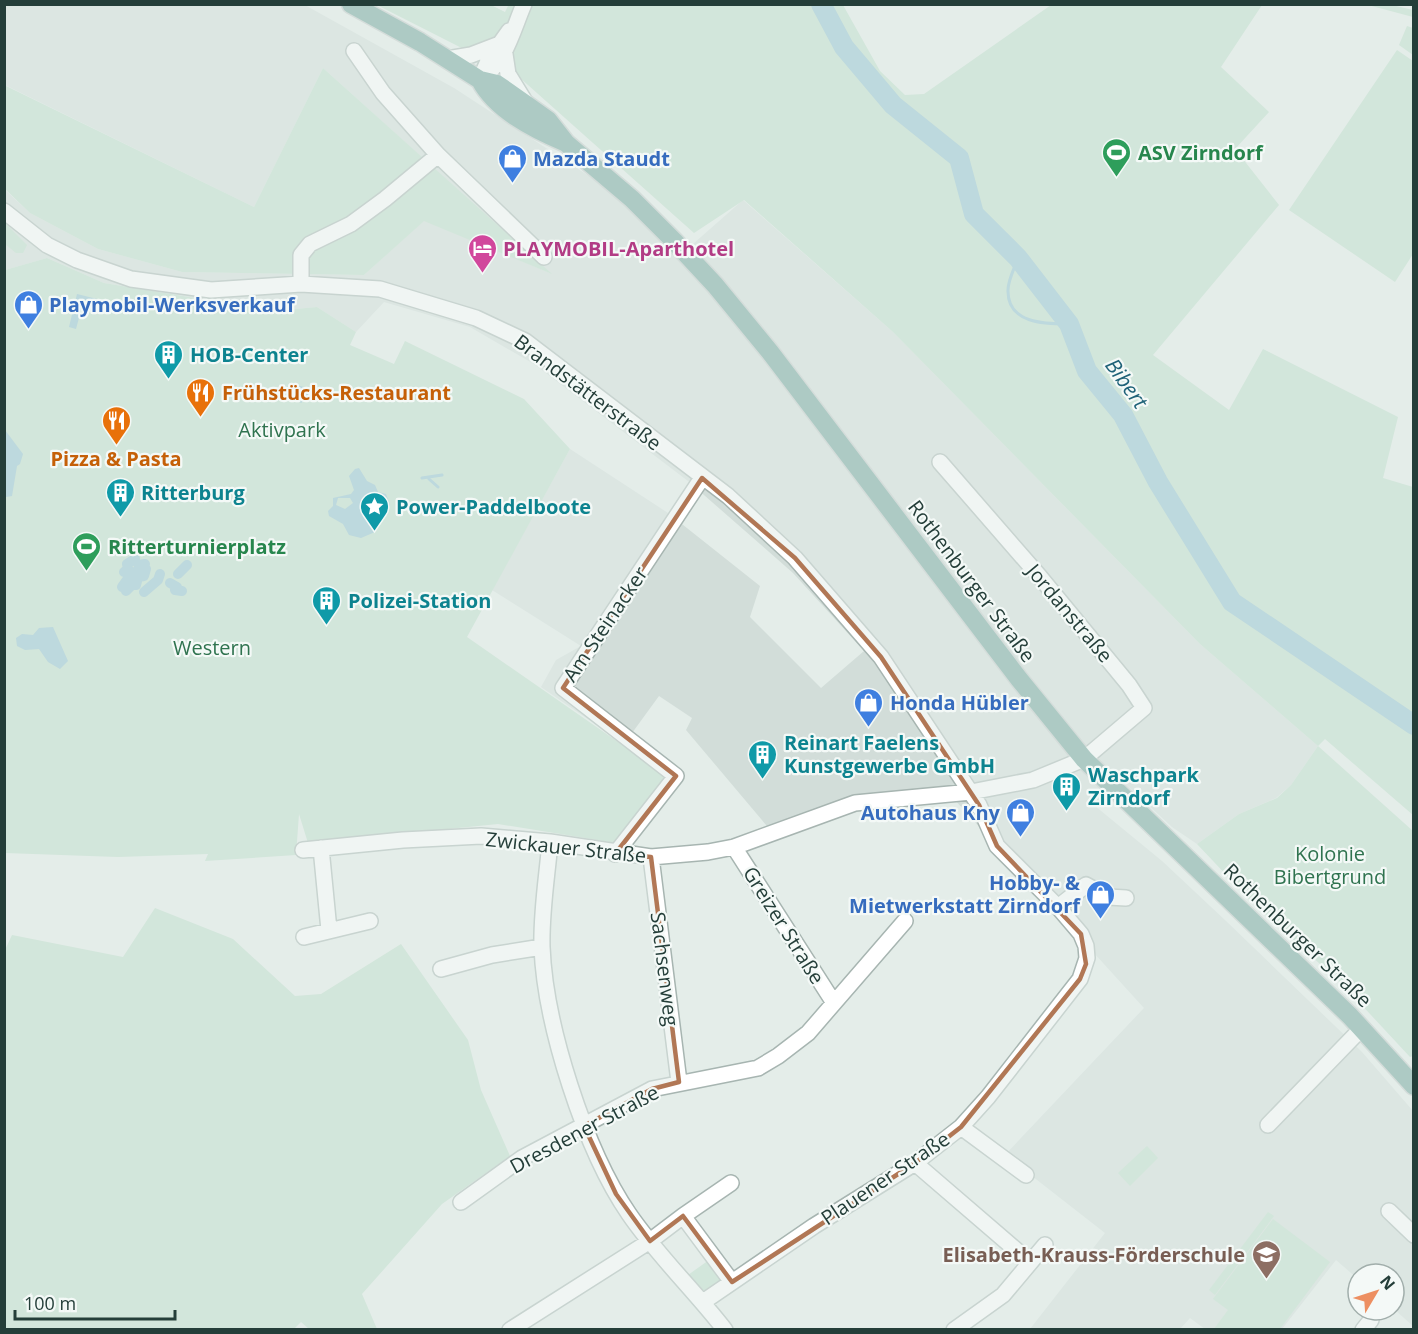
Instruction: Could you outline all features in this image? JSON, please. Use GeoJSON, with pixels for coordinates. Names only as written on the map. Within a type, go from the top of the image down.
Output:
{"type":"FeatureCollection","features":[{"type":"Feature","properties":{"kind":"main road","name":"Rothenburger Straße"},"geometry":{"type":"LineString","coordinates":[[351,4],[447,58],[480,80],[497,84],[548,120],[567,143],[632,200],[722,294],[782,368],[1011,670],[1084,759],[1361,1029],[1413,1086]]}},
{"type":"Feature","properties":{"kind":"main road","name":"Rothenburger Straße"},"geometry":{"type":"LineString","coordinates":[[480,80],[489,96],[541,132],[567,143]]}},
{"type":"Feature","properties":{"kind":"street"},"geometry":{"type":"LineString","coordinates":[[480,80],[492,72],[524,4]]}},
{"type":"Feature","properties":{"kind":"street"},"geometry":{"type":"LineString","coordinates":[[447,58],[501,49]]}},
{"type":"Feature","properties":{"kind":"street"},"geometry":{"type":"LineString","coordinates":[[501,49],[508,74],[527,105]]}},
{"type":"Feature","properties":{"kind":"street"},"geometry":{"type":"LineString","coordinates":[[354,51],[383,93],[438,155],[544,257]]}},
{"type":"Feature","properties":{"kind":"street"},"geometry":{"type":"LineString","coordinates":[[301,284],[301,255],[310,244],[351,225],[438,155]]}},
{"type":"Feature","properties":{"kind":"street","name":"Brandstätterstraße"},"geometry":{"type":"LineString","coordinates":[[4,211],[47,245],[77,260],[131,279],[211,290],[301,284],[380,290],[476,318],[525,340],[728,496],[795,558],[873,648],[971,792]]}},
{"type":"Feature","properties":{"kind":"street","name":"Jordanstraße"},"geometry":{"type":"LineString","coordinates":[[940,462],[1130,685],[1144,708],[1084,759]]}},
{"type":"Feature","properties":{"kind":"street","name":"Am Steinacker"},"geometry":{"type":"LineString","coordinates":[[615,854],[676,776],[563,688],[702,478]]}},
{"type":"Feature","properties":{"kind":"street","name":"Zwickauer Straße"},"geometry":{"type":"LineString","coordinates":[[303,849],[481,836],[550,842],[615,854],[651,857],[734,847],[855,803],[971,792],[1033,780],[1084,759]]}},
{"type":"Feature","properties":{"kind":"street","name":"Plauener Straße"},"geometry":{"type":"LineString","coordinates":[[703,1302],[915,1163],[961,1126],[988,1097],[1082,974],[1087,958],[1084,939],[1058,907],[997,846],[971,792]]}},
{"type":"Feature","properties":{"kind":"street"},"geometry":{"type":"LineString","coordinates":[[550,842],[542,947],[556,1029],[584,1126],[616,1194],[650,1241],[725,1329]]}},
{"type":"Feature","properties":{"kind":"street","name":"Greizer Straße"},"geometry":{"type":"LineString","coordinates":[[734,847],[834,1003]]}},
{"type":"Feature","properties":{"kind":"street"},"geometry":{"type":"LineString","coordinates":[[321,848],[329,930]]}},
{"type":"Feature","properties":{"kind":"street","name":"Sachsenweg"},"geometry":{"type":"LineString","coordinates":[[651,857],[679,1082]]}},
{"type":"Feature","properties":{"kind":"street"},"geometry":{"type":"LineString","coordinates":[[1058,907],[1086,885],[1108,897],[1126,898]]}},
{"type":"Feature","properties":{"kind":"street"},"geometry":{"type":"LineString","coordinates":[[304,937],[370,921]]}},
{"type":"Feature","properties":{"kind":"street","name":"Dresdener Straße"},"geometry":{"type":"LineString","coordinates":[[461,1202],[522,1158],[652,1089],[758,1068],[808,1033],[905,921]]}},
{"type":"Feature","properties":{"kind":"street"},"geometry":{"type":"LineString","coordinates":[[441,969],[492,956],[542,947]]}},
{"type":"Feature","properties":{"kind":"street","name":"Rothenburger Straße"},"geometry":{"type":"LineString","coordinates":[[1268,1125],[1361,1029]]}},
{"type":"Feature","properties":{"kind":"street"},"geometry":{"type":"LineString","coordinates":[[961,1126],[1026,1175]]}},
{"type":"Feature","properties":{"kind":"street"},"geometry":{"type":"LineString","coordinates":[[915,1163],[1030,1262]]}},
{"type":"Feature","properties":{"kind":"street"},"geometry":{"type":"LineString","coordinates":[[510,1329],[650,1241],[731,1184]]}},
{"type":"Feature","properties":{"kind":"street"},"geometry":{"type":"LineString","coordinates":[[1389,1211],[1413,1235]]}},
{"type":"Feature","properties":{"kind":"street"},"geometry":{"type":"LineString","coordinates":[[683,1216],[732,1282]]}},
{"type":"Feature","properties":{"kind":"street"},"geometry":{"type":"LineString","coordinates":[[954,1329],[1003,1295],[1045,1245]]}},
{"type":"Feature","properties":{"kind":"highlighted area"},"geometry":{"type":"Polygon","coordinates":[[[702,478],[795,558],[881,657],[979,805],[997,846],[1081,934],[1086,964],[1080,979],[961,1127],[915,1163],[732,1282],[683,1216],[650,1241],[616,1194],[584,1126],[652,1089],[679,1082],[651,857],[615,854],[676,776],[563,688],[702,478]]]}},
{"type":"Feature","properties":{"kind":"shaded area"},"geometry":{"type":"Polygon","coordinates":[[[303,4],[454,88],[693,244],[743,200],[893,332],[1200,644],[1318,746],[1291,785],[1276,798],[1239,814],[1197,844],[1172,827],[1118,777],[1095,806],[1162,861],[1226,921],[1362,1052],[1413,1111],[1413,1326],[1406,1320],[1406,1262],[1346,1262],[1346,1269],[1336,1260],[1282,1329],[1205,1329],[1190,1318],[1180,1329],[1030,1329],[1105,1233],[1005,1155],[1144,1008],[954,799],[869,805],[772,832],[686,730],[692,718],[659,696],[624,744],[541,687],[556,660],[581,646],[492,590],[570,449],[668,513],[760,586],[750,617],[821,688],[864,651],[793,573],[688,481],[534,364],[470,327],[384,302],[356,332],[317,307],[274,311],[104,283],[47,258],[5,270],[4,189],[30,213],[98,249],[182,272],[364,275],[424,220],[550,273],[323,68],[254,207],[5,85],[5,5],[303,4]]]}},
{"type":"Feature","properties":{"kind":"green space"},"geometry":{"type":"Polygon","coordinates":[[[509,4],[843,5],[880,71],[905,95],[924,94],[1051,5],[1262,5],[1221,67],[1269,112],[1235,149],[1279,205],[1153,355],[1229,410],[1263,349],[1398,417],[1383,478],[1413,487],[1413,815],[1325,739],[1318,746],[1200,644],[893,332],[744,200],[694,233],[519,77],[377,5],[491,5],[505,12],[509,4]]]}},
{"type":"Feature","properties":{"kind":"green space"},"geometry":{"type":"Polygon","coordinates":[[[1368,5],[1392,5],[1413,10],[1413,17],[1368,5]]]}},
{"type":"Feature","properties":{"kind":"green space"},"geometry":{"type":"Polygon","coordinates":[[[1407,26],[1413,28],[1413,55],[1399,45],[1407,26]]]}},
{"type":"Feature","properties":{"kind":"green space"},"geometry":{"type":"Polygon","coordinates":[[[1397,50],[1413,61],[1413,254],[1395,282],[1289,210],[1397,50]]]}},
{"type":"Feature","properties":{"kind":"green space"},"geometry":{"type":"Polygon","coordinates":[[[323,68],[552,274],[424,221],[364,275],[182,272],[98,249],[30,213],[5,189],[4,85],[254,207],[323,68]]]}},
{"type":"Feature","properties":{"kind":"green space"},"geometry":{"type":"Polygon","coordinates":[[[5,223],[27,245],[23,253],[16,253],[5,244],[5,223]]]}},
{"type":"Feature","properties":{"kind":"green space"},"geometry":{"type":"Polygon","coordinates":[[[47,258],[104,283],[274,311],[317,307],[356,332],[350,345],[394,364],[405,341],[524,399],[570,449],[467,637],[667,776],[616,843],[498,824],[308,843],[299,814],[296,855],[205,861],[208,854],[118,857],[5,853],[5,270],[47,258]]]}},
{"type":"Feature","properties":{"kind":"green space","name":"Kolonie Bibertgrund"},"geometry":{"type":"Polygon","coordinates":[[[1318,746],[1413,831],[1413,1056],[1410,1057],[1344,986],[1248,898],[1197,844],[1239,814],[1277,798],[1291,785],[1318,746]]]}},
{"type":"Feature","properties":{"kind":"green space"},"geometry":{"type":"Polygon","coordinates":[[[155,908],[233,939],[295,996],[321,994],[401,944],[468,1040],[481,1090],[510,1156],[442,1204],[362,1294],[377,1329],[309,1329],[301,1322],[293,1330],[5,1329],[5,950],[12,935],[123,957],[155,908]]]}},
{"type":"Feature","properties":{"kind":"green space"},"geometry":{"type":"Polygon","coordinates":[[[1147,1146],[1158,1158],[1130,1186],[1118,1173],[1147,1146]]]}},
{"type":"Feature","properties":{"kind":"green space"},"geometry":{"type":"Polygon","coordinates":[[[1268,1212],[1274,1216],[1215,1295],[1209,1290],[1268,1212]]]}},
{"type":"Feature","properties":{"kind":"green space"},"geometry":{"type":"Polygon","coordinates":[[[1273,1219],[1330,1262],[1280,1329],[1214,1329],[1228,1310],[1213,1299],[1273,1219]]]}},
{"type":"Feature","properties":{"kind":"green space"},"geometry":{"type":"Polygon","coordinates":[[[709,1260],[724,1280],[708,1290],[700,1290],[688,1275],[709,1260]]]}},
{"type":"Feature","properties":{"kind":"water"},"geometry":{"type":"Polygon","coordinates":[[[77,294],[121,305],[119,312],[83,303],[76,329],[69,327],[77,294]]]}},
{"type":"Feature","properties":{"kind":"water"},"geometry":{"type":"Polygon","coordinates":[[[293,386],[307,388],[309,396],[301,403],[292,396],[293,386]]]}},
{"type":"Feature","properties":{"kind":"water"},"geometry":{"type":"Polygon","coordinates":[[[5,430],[23,454],[17,466],[12,496],[6,497],[5,503],[5,430]]]}},
{"type":"Feature","properties":{"kind":"water","name":"Power-Paddelboote"},"geometry":{"type":"Polygon","coordinates":[[[359,468],[367,481],[375,485],[378,492],[386,494],[390,505],[375,532],[361,538],[349,535],[343,524],[329,516],[328,511],[333,506],[333,498],[351,494],[354,490],[349,476],[359,468]],[[338,498],[336,505],[345,509],[353,503],[350,498],[338,498]]]}},
{"type":"Feature","properties":{"kind":"water"},"geometry":{"type":"Polygon","coordinates":[[[53,627],[68,661],[60,669],[48,662],[39,649],[25,650],[17,646],[16,638],[22,634],[33,635],[39,628],[53,627]]]}},
{"type":"Feature","properties":{"kind":"waterway","name":"Bibert"},"geometry":{"type":"LineString","coordinates":[[821,4],[844,47],[893,105],[959,158],[974,214],[1018,258],[1069,324],[1087,371],[1123,415],[1158,482],[1232,602],[1414,725]]}},
{"type":"Feature","properties":{"kind":"waterway"},"geometry":{"type":"LineString","coordinates":[[1018,258],[1008,286],[1009,301],[1014,310],[1030,320],[1069,324]]}},
{"type":"Feature","properties":{"kind":"waterway"},"geometry":{"type":"LineString","coordinates":[[422,478],[442,475]]}},
{"type":"Feature","properties":{"kind":"waterway"},"geometry":{"type":"LineString","coordinates":[[429,479],[438,487]]}},
{"type":"Feature","properties":{"kind":"waterway"},"geometry":{"type":"LineString","coordinates":[[124,572],[128,569],[127,564],[135,559]]}},
{"type":"Feature","properties":{"kind":"waterway"},"geometry":{"type":"LineString","coordinates":[[122,587],[132,573],[138,571],[139,565],[145,564]]}},
{"type":"Feature","properties":{"kind":"waterway"},"geometry":{"type":"LineString","coordinates":[[178,574],[187,565]]}},
{"type":"Feature","properties":{"kind":"waterway"},"geometry":{"type":"LineString","coordinates":[[126,591],[132,585],[136,585],[138,577],[144,576],[146,569]]}},
{"type":"Feature","properties":{"kind":"waterway"},"geometry":{"type":"LineString","coordinates":[[144,592],[158,580],[160,574]]}},
{"type":"Feature","properties":{"kind":"waterway"},"geometry":{"type":"LineString","coordinates":[[170,583],[177,587],[175,590],[182,591]]}},
{"type":"Feature","properties":{"kind":"place","name":"ASV Zirndorf"},"geometry":{"type":"Point","coordinates":[1117,178]}},
{"type":"Feature","properties":{"kind":"place","name":"Mazda Staudt"},"geometry":{"type":"Point","coordinates":[512,184]}},
{"type":"Feature","properties":{"kind":"place","name":"PLAYMOBIL-Aparthotel"},"geometry":{"type":"Point","coordinates":[482,274]}},
{"type":"Feature","properties":{"kind":"place","name":"Playmobil-Werksverkauf"},"geometry":{"type":"Point","coordinates":[28,330]}},
{"type":"Feature","properties":{"kind":"place","name":"HOB-Center"},"geometry":{"type":"Point","coordinates":[169,380]}},
{"type":"Feature","properties":{"kind":"place","name":"Frühstücks-Restaurant"},"geometry":{"type":"Point","coordinates":[201,418]}},
{"type":"Feature","properties":{"kind":"place","name":"Pizza & Pasta"},"geometry":{"type":"Point","coordinates":[116,446]}},
{"type":"Feature","properties":{"kind":"place","name":"Ritterburg"},"geometry":{"type":"Point","coordinates":[120,518]}},
{"type":"Feature","properties":{"kind":"place","name":"Power-Paddelboote"},"geometry":{"type":"Point","coordinates":[375,532]}},
{"type":"Feature","properties":{"kind":"place","name":"Ritterturnierplatz"},"geometry":{"type":"Point","coordinates":[87,572]}},
{"type":"Feature","properties":{"kind":"place","name":"Polizei-Station"},"geometry":{"type":"Point","coordinates":[327,626]}},
{"type":"Feature","properties":{"kind":"place","name":"Honda Hübler"},"geometry":{"type":"Point","coordinates":[869,728]}},
{"type":"Feature","properties":{"kind":"place","name":"Reinart Faelens Kunstgewerbe GmbH"},"geometry":{"type":"Point","coordinates":[763,780]}},
{"type":"Feature","properties":{"kind":"place","name":"Waschpark Zirndorf"},"geometry":{"type":"Point","coordinates":[1067,812]}},
{"type":"Feature","properties":{"kind":"place","name":"Autohaus Kny"},"geometry":{"type":"Point","coordinates":[1021,838]}},
{"type":"Feature","properties":{"kind":"place","name":"Hobby- & Mietwerkstatt Zirndorf"},"geometry":{"type":"Point","coordinates":[1101,920]}},
{"type":"Feature","properties":{"kind":"place","name":"Elisabeth-Krauss-Förderschule"},"geometry":{"type":"Point","coordinates":[1266,1280]}},
{"type":"Feature","properties":{"kind":"park label","name":"Aktivpark"},"geometry":{"type":"Point","coordinates":[282,429]}},
{"type":"Feature","properties":{"kind":"park label","name":"Western"},"geometry":{"type":"Point","coordinates":[212,647]}}]}
